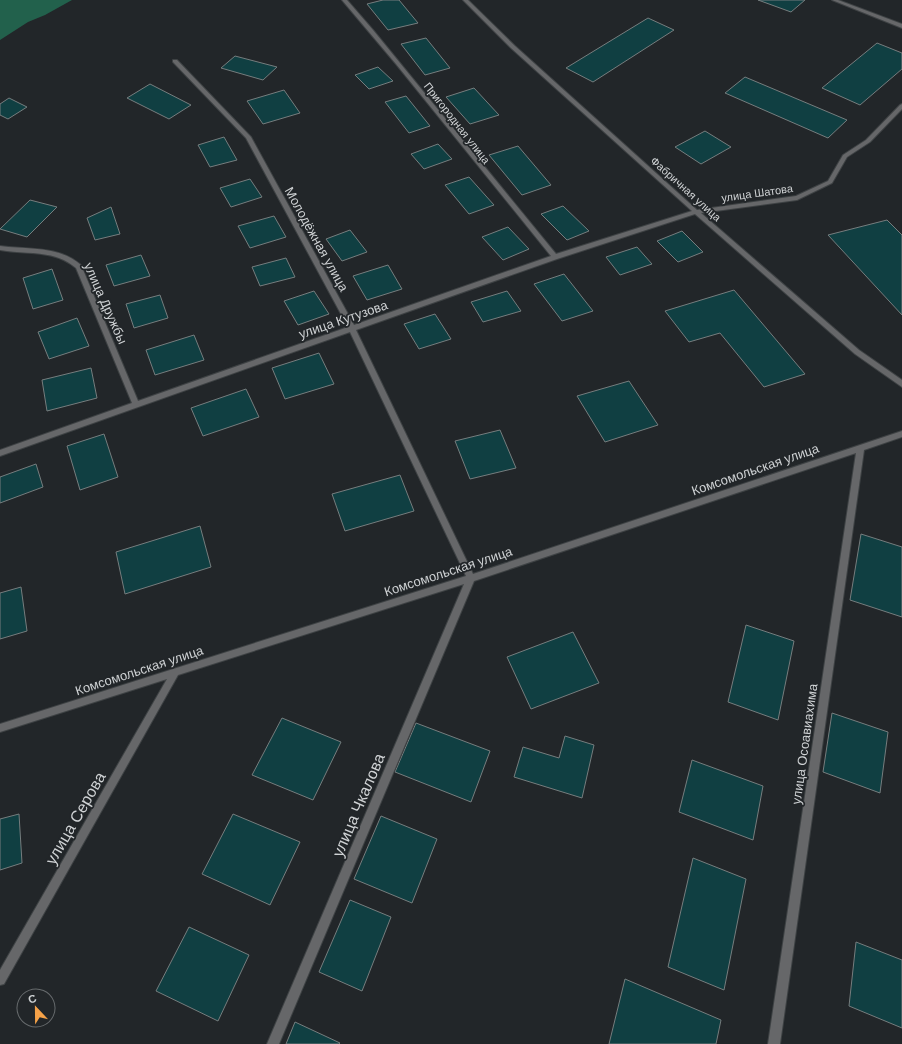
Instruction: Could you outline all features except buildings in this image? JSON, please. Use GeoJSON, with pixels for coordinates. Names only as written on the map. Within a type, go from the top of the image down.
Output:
{"type":"FeatureCollection","features":[{"type":"Feature","properties":{"kind":"street","name":"Пригородная улица"},"geometry":{"type":"LineString","coordinates":[[344,0],[378,38],[504,198],[555,257]]}},
{"type":"Feature","properties":{"kind":"street","name":"Фабричная улица"},"geometry":{"type":"LineString","coordinates":[[465,0],[513,47],[696,212],[857,352],[902,384]]}},
{"type":"Feature","properties":{"kind":"street"},"geometry":{"type":"LineString","coordinates":[[834,0],[902,26]]}},
{"type":"Feature","properties":{"kind":"street","name":"Молодёжная улица"},"geometry":{"type":"LineString","coordinates":[[175,61],[248,137],[352,328],[472,578]]}},
{"type":"Feature","properties":{"kind":"street","name":"улица Шатова"},"geometry":{"type":"LineString","coordinates":[[696,212],[797,198],[830,182],[845,156],[868,141],[902,106]]}},
{"type":"Feature","properties":{"kind":"street","name":"улица Кутузова"},"geometry":{"type":"LineString","coordinates":[[0,453],[555,257],[696,212]]}},
{"type":"Feature","properties":{"kind":"street","name":"улица Дружбы"},"geometry":{"type":"LineString","coordinates":[[0,248],[57,254],[66,256],[76,264],[136,404]]}},
{"type":"Feature","properties":{"kind":"street","name":"Комсомольская улица"},"geometry":{"type":"LineString","coordinates":[[0,728],[472,578],[902,434]]}},
{"type":"Feature","properties":{"kind":"street","name":"улица Осоавиахима"},"geometry":{"type":"LineString","coordinates":[[774,1044],[860,448]]}},
{"type":"Feature","properties":{"kind":"street","name":"улица Чкалова"},"geometry":{"type":"LineString","coordinates":[[273,1044],[472,578]]}},
{"type":"Feature","properties":{"kind":"street","name":"улица Серова"},"geometry":{"type":"LineString","coordinates":[[0,980],[176,671]]}},
{"type":"Feature","properties":{"kind":"shaded area"},"geometry":{"type":"Polygon","coordinates":[[[0,0],[72,0],[45,15],[28,22],[0,40],[0,0]]]}}]}
